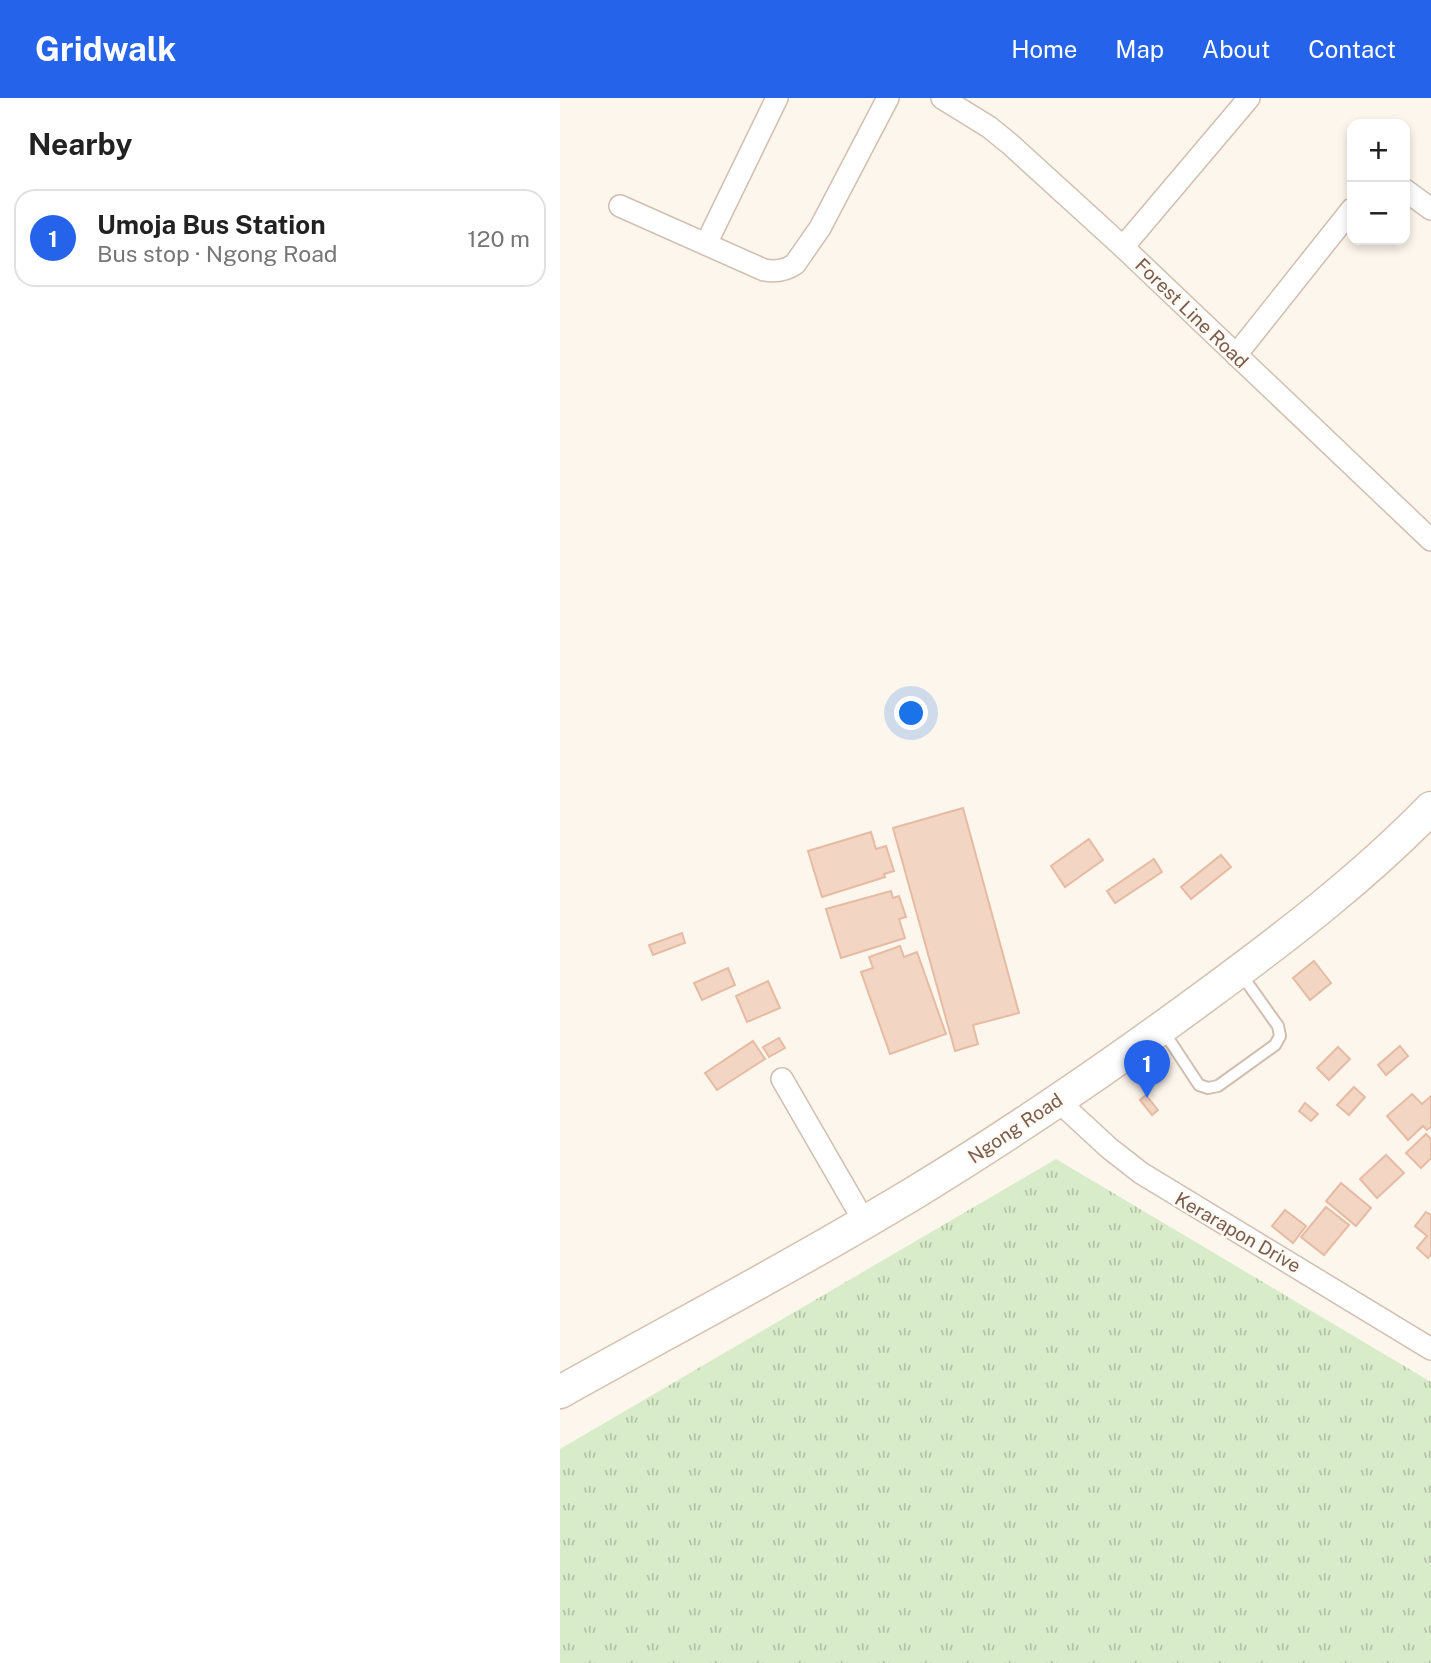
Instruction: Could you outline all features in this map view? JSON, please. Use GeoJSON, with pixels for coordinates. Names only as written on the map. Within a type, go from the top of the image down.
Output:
{"type":"FeatureCollection","features":[{"type":"Feature","properties":{"kind":"main road","name":"Ngong Road"},"geometry":{"type":"LineString","coordinates":[[560,1392],[864,1222],[1057,1100],[1162,1029],[1239,972],[1337,894],[1413,827],[1431,807]]}},
{"type":"Feature","properties":{"kind":"street"},"geometry":{"type":"LineString","coordinates":[[706,244],[777,98]]}},
{"type":"Feature","properties":{"kind":"street"},"geometry":{"type":"LineString","coordinates":[[620,206],[764,270],[781,271],[795,264],[820,228],[888,98]]}},
{"type":"Feature","properties":{"kind":"street","name":"Forest Line Road"},"geometry":{"type":"LineString","coordinates":[[942,98],[989,127],[1010,144],[1428,530]]}},
{"type":"Feature","properties":{"kind":"street"},"geometry":{"type":"LineString","coordinates":[[1123,247],[1249,98]]}},
{"type":"Feature","properties":{"kind":"street"},"geometry":{"type":"LineString","coordinates":[[1410,194],[1431,209]]}},
{"type":"Feature","properties":{"kind":"street"},"geometry":{"type":"LineString","coordinates":[[1236,355],[1347,215]]}},
{"type":"Feature","properties":{"kind":"street"},"geometry":{"type":"LineString","coordinates":[[782,1079],[864,1222]]}},
{"type":"Feature","properties":{"kind":"street","name":"Kerarapon Drive"},"geometry":{"type":"LineString","coordinates":[[1057,1100],[1109,1148],[1141,1173],[1431,1349]]}},
{"type":"Feature","properties":{"kind":"lane"},"geometry":{"type":"LineString","coordinates":[[1162,1029],[1199,1085],[1208,1088],[1218,1086],[1275,1045],[1280,1036],[1278,1026],[1239,972]]}},
{"type":"Feature","properties":{"kind":"green space"},"geometry":{"type":"Polygon","coordinates":[[[1056,1159],[1431,1382],[1431,1663],[560,1663],[560,1449],[1056,1159]]]}},
{"type":"Feature","properties":{"kind":"building"},"geometry":{"type":"Polygon","coordinates":[[[963,808],[1019,1013],[973,1025],[978,1044],[955,1051],[893,828],[963,808]]]}},
{"type":"Feature","properties":{"kind":"building"},"geometry":{"type":"Polygon","coordinates":[[[871,832],[876,849],[886,846],[894,871],[884,874],[885,877],[822,897],[808,851],[871,832]]]}},
{"type":"Feature","properties":{"kind":"building"},"geometry":{"type":"Polygon","coordinates":[[[1089,839],[1103,860],[1065,887],[1051,866],[1089,839]]]}},
{"type":"Feature","properties":{"kind":"building"},"geometry":{"type":"Polygon","coordinates":[[[1221,855],[1231,867],[1191,899],[1181,887],[1221,855]]]}},
{"type":"Feature","properties":{"kind":"building"},"geometry":{"type":"Polygon","coordinates":[[[1154,859],[1162,872],[1115,903],[1107,891],[1154,859]]]}},
{"type":"Feature","properties":{"kind":"building"},"geometry":{"type":"Polygon","coordinates":[[[891,891],[893,898],[899,896],[906,917],[899,919],[905,938],[841,958],[826,909],[891,891]]]}},
{"type":"Feature","properties":{"kind":"building"},"geometry":{"type":"Polygon","coordinates":[[[682,933],[685,943],[653,955],[649,945],[682,933]]]}},
{"type":"Feature","properties":{"kind":"building"},"geometry":{"type":"Polygon","coordinates":[[[900,946],[904,957],[917,952],[946,1034],[890,1054],[861,972],[873,968],[869,957],[900,946]]]}},
{"type":"Feature","properties":{"kind":"building"},"geometry":{"type":"Polygon","coordinates":[[[1314,961],[1331,983],[1310,1000],[1293,978],[1314,961]]]}},
{"type":"Feature","properties":{"kind":"building"},"geometry":{"type":"Polygon","coordinates":[[[728,968],[735,985],[702,1000],[694,983],[728,968]]]}},
{"type":"Feature","properties":{"kind":"building"},"geometry":{"type":"Polygon","coordinates":[[[768,981],[780,1008],[747,1022],[736,996],[768,981]]]}},
{"type":"Feature","properties":{"kind":"building"},"geometry":{"type":"Polygon","coordinates":[[[779,1038],[785,1048],[769,1057],[763,1047],[779,1038]]]}},
{"type":"Feature","properties":{"kind":"building"},"geometry":{"type":"Polygon","coordinates":[[[753,1041],[765,1059],[717,1090],[705,1073],[753,1041]]]}},
{"type":"Feature","properties":{"kind":"building"},"geometry":{"type":"Polygon","coordinates":[[[1400,1046],[1408,1056],[1386,1075],[1378,1065],[1400,1046]]]}},
{"type":"Feature","properties":{"kind":"building"},"geometry":{"type":"Polygon","coordinates":[[[1338,1047],[1350,1059],[1329,1080],[1317,1068],[1338,1047]]]}},
{"type":"Feature","properties":{"kind":"building"},"geometry":{"type":"Polygon","coordinates":[[[1354,1087],[1365,1097],[1349,1115],[1337,1105],[1354,1087]]]}},
{"type":"Feature","properties":{"kind":"building"},"geometry":{"type":"Polygon","coordinates":[[[1412,1094],[1422,1104],[1431,1096],[1431,1127],[1427,1130],[1423,1126],[1408,1140],[1387,1116],[1412,1094]]]}},
{"type":"Feature","properties":{"kind":"building"},"geometry":{"type":"Polygon","coordinates":[[[1146,1095],[1158,1110],[1152,1115],[1140,1100],[1146,1095]]]}},
{"type":"Feature","properties":{"kind":"building"},"geometry":{"type":"Polygon","coordinates":[[[1305,1103],[1318,1114],[1311,1121],[1299,1111],[1305,1103]]]}},
{"type":"Feature","properties":{"kind":"building"},"geometry":{"type":"Polygon","coordinates":[[[1426,1134],[1431,1139],[1431,1158],[1421,1168],[1406,1153],[1426,1134]]]}},
{"type":"Feature","properties":{"kind":"building"},"geometry":{"type":"Polygon","coordinates":[[[1386,1155],[1404,1173],[1377,1198],[1360,1179],[1386,1155]]]}},
{"type":"Feature","properties":{"kind":"building"},"geometry":{"type":"Polygon","coordinates":[[[1341,1183],[1371,1208],[1356,1226],[1326,1201],[1341,1183]]]}},
{"type":"Feature","properties":{"kind":"building"},"geometry":{"type":"Polygon","coordinates":[[[1326,1207],[1349,1225],[1324,1255],[1301,1237],[1326,1207]]]}},
{"type":"Feature","properties":{"kind":"building"},"geometry":{"type":"Polygon","coordinates":[[[1285,1210],[1306,1226],[1293,1243],[1272,1226],[1285,1210]]]}},
{"type":"Feature","properties":{"kind":"building"},"geometry":{"type":"Polygon","coordinates":[[[1426,1212],[1431,1215],[1431,1254],[1428,1258],[1417,1248],[1427,1236],[1415,1226],[1426,1212]]]}},
{"type":"Feature","properties":{"kind":"place","name":"Umoja Bus Station"},"geometry":{"type":"Point","coordinates":[1147,1098]}}]}
